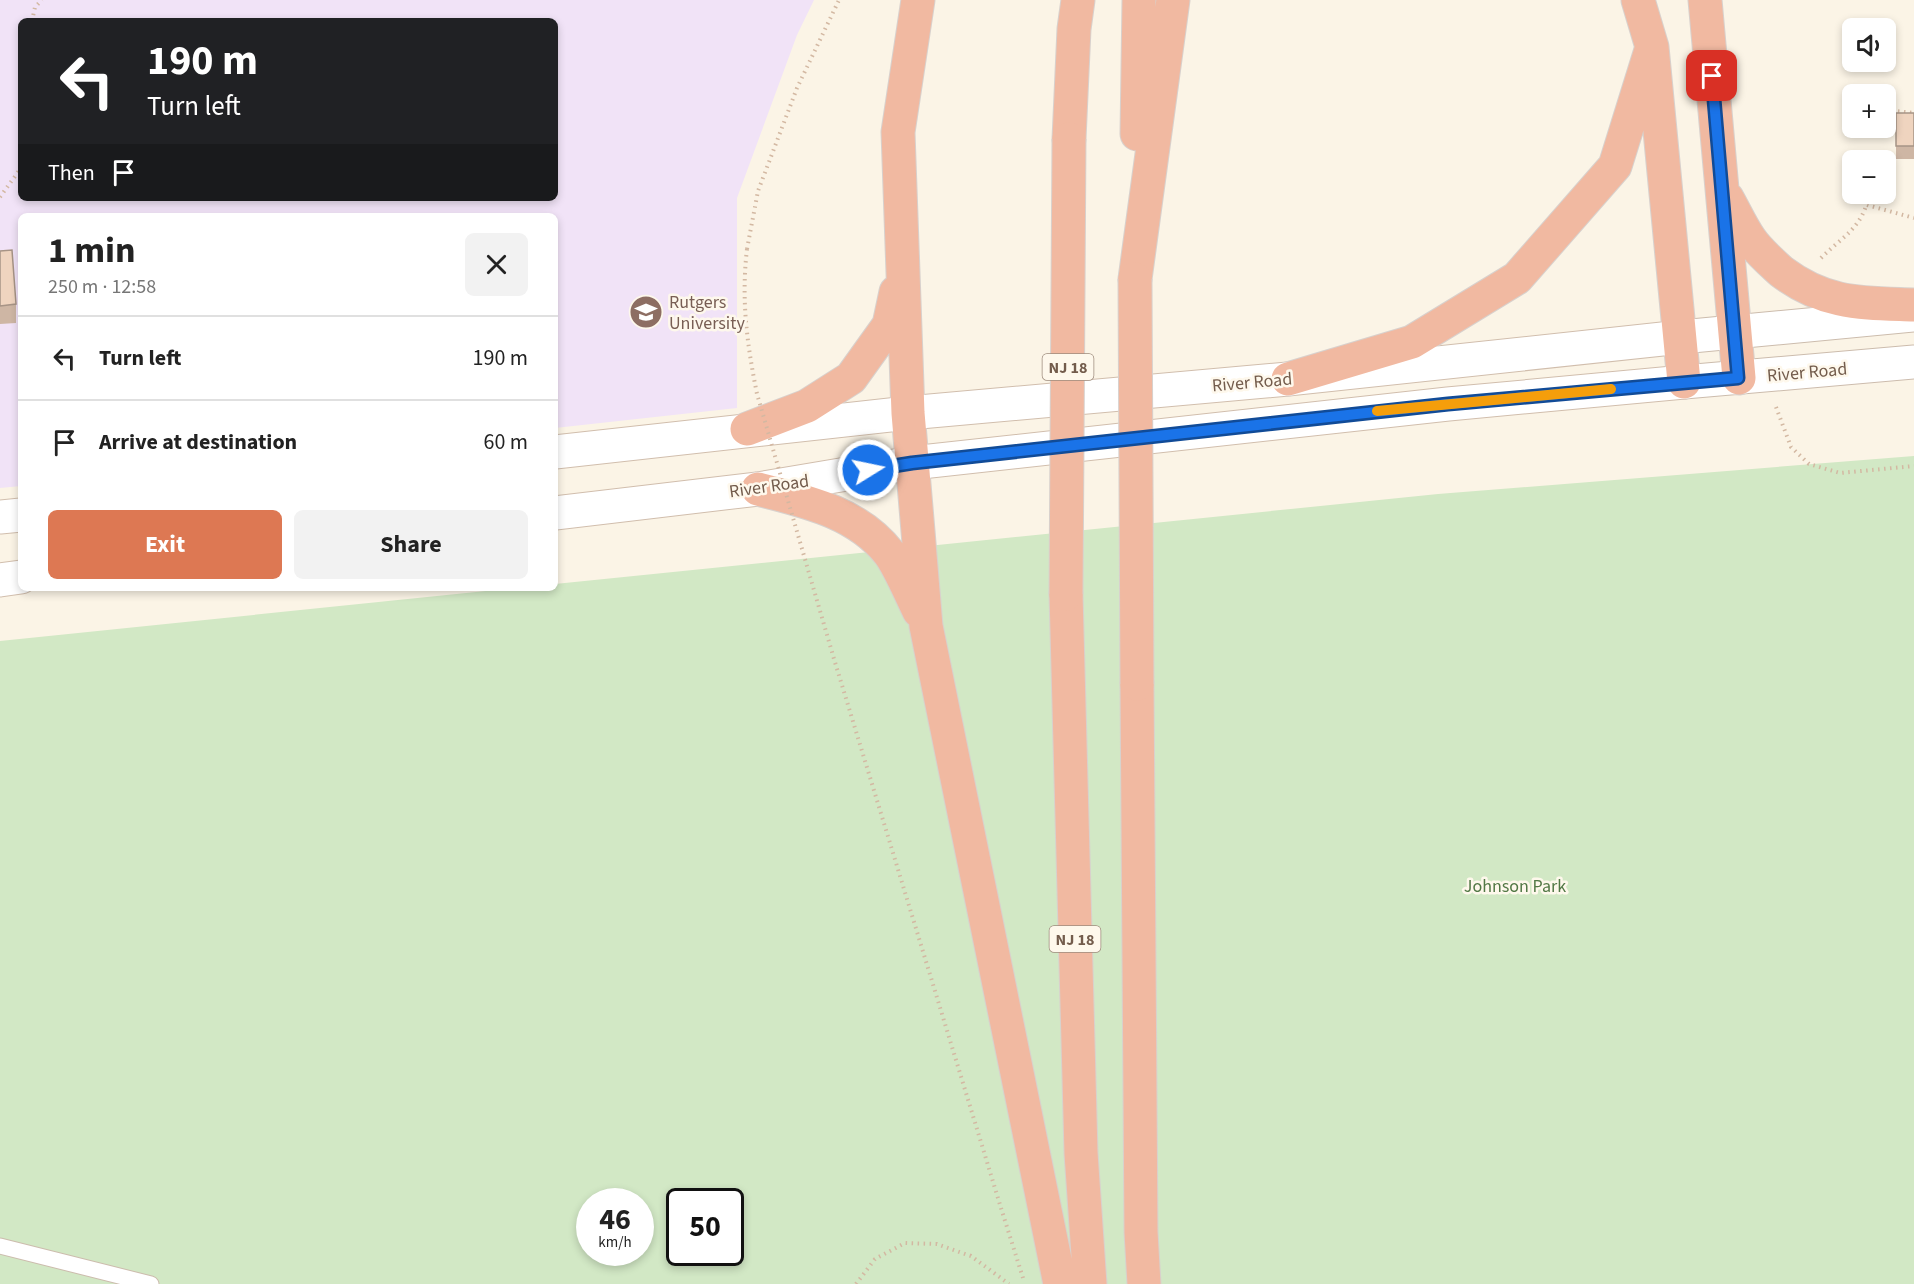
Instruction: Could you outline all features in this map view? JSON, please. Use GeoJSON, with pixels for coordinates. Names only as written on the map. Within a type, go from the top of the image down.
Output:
{"type":"FeatureCollection","features":[{"type":"Feature","properties":{"kind":"highway"},"geometry":{"type":"LineString","coordinates":[[918,0],[898,132],[908,412],[926,626],[1060,1284]]}},
{"type":"Feature","properties":{"kind":"highway","name":"NJ 18"},"geometry":{"type":"LineString","coordinates":[[1077,0],[1069,139],[1066,594],[1081,1154],[1090,1284]]}},
{"type":"Feature","properties":{"kind":"highway"},"geometry":{"type":"LineString","coordinates":[[1139,0],[1135,279],[1141,1232],[1144,1284]]}},
{"type":"Feature","properties":{"kind":"highway"},"geometry":{"type":"LineString","coordinates":[[1135,279],[1173,0]]}},
{"type":"Feature","properties":{"kind":"highway"},"geometry":{"type":"LineString","coordinates":[[1638,0],[1652,46],[1684,382]]}},
{"type":"Feature","properties":{"kind":"highway"},"geometry":{"type":"LineString","coordinates":[[1705,0],[1738,378]]}},
{"type":"Feature","properties":{"kind":"highway"},"geometry":{"type":"LineString","coordinates":[[1288,379],[1413,342],[1517,278],[1615,166],[1652,46]]}},
{"type":"Feature","properties":{"kind":"highway"},"geometry":{"type":"LineString","coordinates":[[1722,188],[1750,240],[1771,263],[1796,282],[1824,296],[1854,303],[1914,305]]}},
{"type":"Feature","properties":{"kind":"highway"},"geometry":{"type":"LineString","coordinates":[[747,429],[807,406],[851,378],[889,325],[903,264]]}},
{"type":"Feature","properties":{"kind":"highway"},"geometry":{"type":"LineString","coordinates":[[758,489],[820,506],[862,527],[890,554],[926,626]]}},
{"type":"Feature","properties":{"kind":"main road","name":"River Road"},"geometry":{"type":"LineString","coordinates":[[558,452],[908,412],[1288,379],[1681,337],[1914,315]]}},
{"type":"Feature","properties":{"kind":"main road","name":"River Road"},"geometry":{"type":"LineString","coordinates":[[558,513],[758,489],[912,463],[1448,404],[1914,362]]}},
{"type":"Feature","properties":{"kind":"main road"},"geometry":{"type":"LineString","coordinates":[[0,517],[18,515]]}},
{"type":"Feature","properties":{"kind":"main road"},"geometry":{"type":"LineString","coordinates":[[0,580],[18,577]]}},
{"type":"Feature","properties":{"kind":"lane"},"geometry":{"type":"LineString","coordinates":[[0,1246],[151,1284]]}},
{"type":"Feature","properties":{"kind":"path"},"geometry":{"type":"LineString","coordinates":[[32,18],[34,7],[42,0]]}},
{"type":"Feature","properties":{"kind":"path"},"geometry":{"type":"LineString","coordinates":[[839,0],[797,88],[758,191],[744,275],[748,350],[757,394],[831,648],[1025,1284]]}},
{"type":"Feature","properties":{"kind":"path"},"geometry":{"type":"LineString","coordinates":[[1896,111],[1914,113]]}},
{"type":"Feature","properties":{"kind":"path"},"geometry":{"type":"LineString","coordinates":[[0,197],[18,172]]}},
{"type":"Feature","properties":{"kind":"path"},"geometry":{"type":"LineString","coordinates":[[1832,248],[1859,222],[1867,205],[1914,218]]}},
{"type":"Feature","properties":{"kind":"path"},"geometry":{"type":"LineString","coordinates":[[1775,403],[1776,412],[1791,447],[1809,464],[1840,473],[1914,466]]}},
{"type":"Feature","properties":{"kind":"path"},"geometry":{"type":"LineString","coordinates":[[856,1284],[875,1259],[905,1243],[937,1244],[971,1256],[1009,1284]]}},
{"type":"Feature","properties":{"kind":"shaded area","name":"Rutgers University"},"geometry":{"type":"Polygon","coordinates":[[[0,0],[814,0],[797,35],[737,198],[737,408],[558,428],[558,213],[18,213],[18,486],[0,488],[0,0]]]}},
{"type":"Feature","properties":{"kind":"green space","name":"Johnson Park"},"geometry":{"type":"Polygon","coordinates":[[[1914,456],[1914,1284],[0,1284],[0,641],[486,591],[558,591],[558,584],[1438,494],[1914,456]]]}},
{"type":"Feature","properties":{"kind":"building"},"geometry":{"type":"Polygon","coordinates":[[[1896,113],[1914,113],[1914,146],[1896,146],[1896,113]]]}},
{"type":"Feature","properties":{"kind":"building"},"geometry":{"type":"Polygon","coordinates":[[[12,250],[16,304],[0,306],[0,251],[12,250]]]}},
{"type":"Feature","properties":{"kind":"slow traffic"},"geometry":{"type":"LineString","coordinates":[[1377,411],[1611,389]]}},
{"type":"Feature","properties":{"kind":"place","name":"Rutgers University"},"geometry":{"type":"Point","coordinates":[646,312]}},
{"type":"Feature","properties":{"kind":"route"},"geometry":{"type":"LineString","coordinates":[[868,470],[912,463],[1448,404],[1738,378],[1712,76]]}}]}
